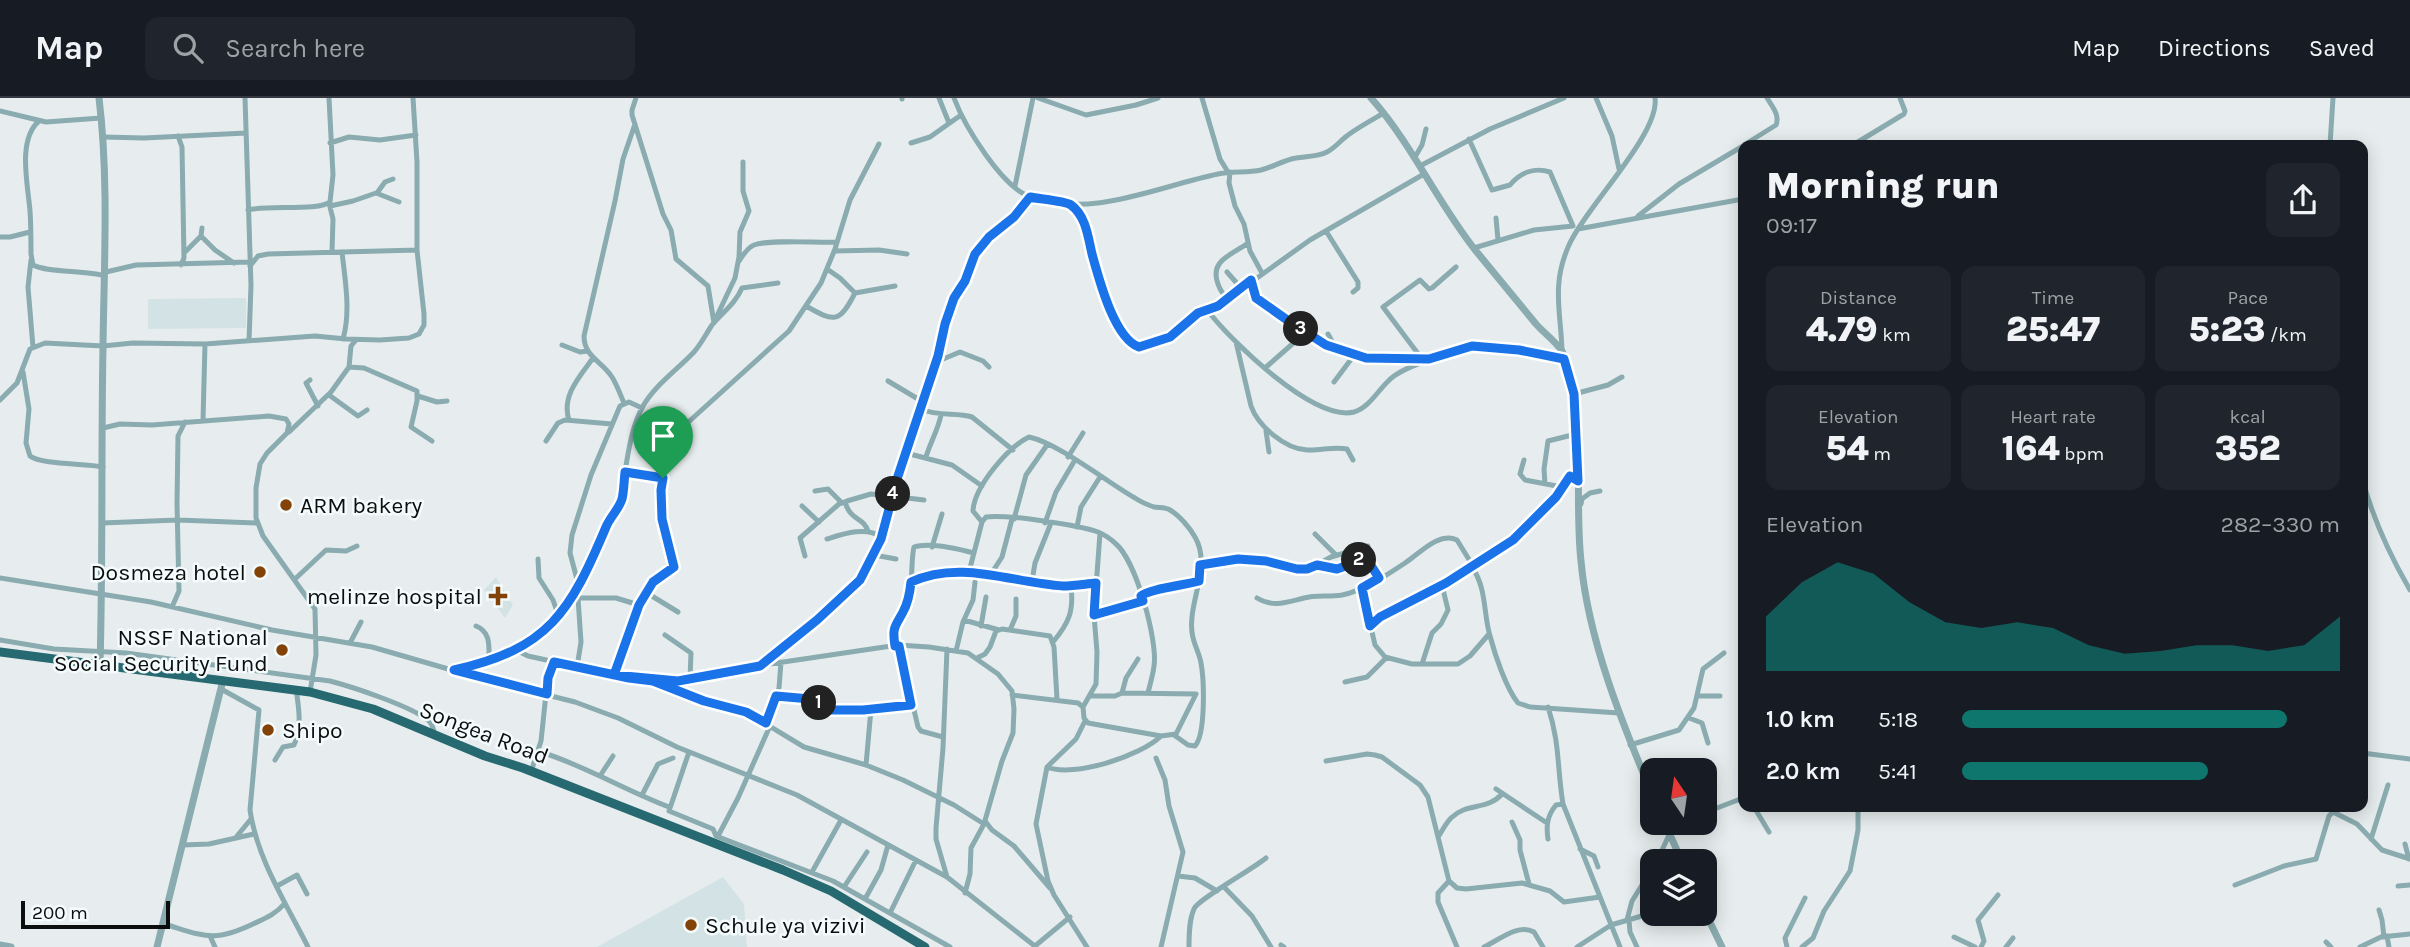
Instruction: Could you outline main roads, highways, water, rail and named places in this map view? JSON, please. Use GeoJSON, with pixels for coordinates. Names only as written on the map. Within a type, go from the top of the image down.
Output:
{"type":"FeatureCollection","features":[{"type":"Feature","properties":{"kind":"highway","name":"Songea Road"},"geometry":{"type":"LineString","coordinates":[[0,652],[222,684],[296,689],[373,709],[531,772],[716,838],[831,891],[925,947]]}},
{"type":"Feature","properties":{"kind":"place","name":"ARM bakery"},"geometry":{"type":"Point","coordinates":[286,505]}},
{"type":"Feature","properties":{"kind":"place","name":"Dosmeza hotel"},"geometry":{"type":"Point","coordinates":[260,572]}},
{"type":"Feature","properties":{"kind":"place","name":"melinze hospital"},"geometry":{"type":"Point","coordinates":[498,596]}},
{"type":"Feature","properties":{"kind":"place","name":"NSSF National Social Security Fund"},"geometry":{"type":"Point","coordinates":[282,650]}},
{"type":"Feature","properties":{"kind":"place","name":"Shipo"},"geometry":{"type":"Point","coordinates":[268,730]}},
{"type":"Feature","properties":{"kind":"place","name":"Schule ya vizivi"},"geometry":{"type":"Point","coordinates":[691,925]}}]}
